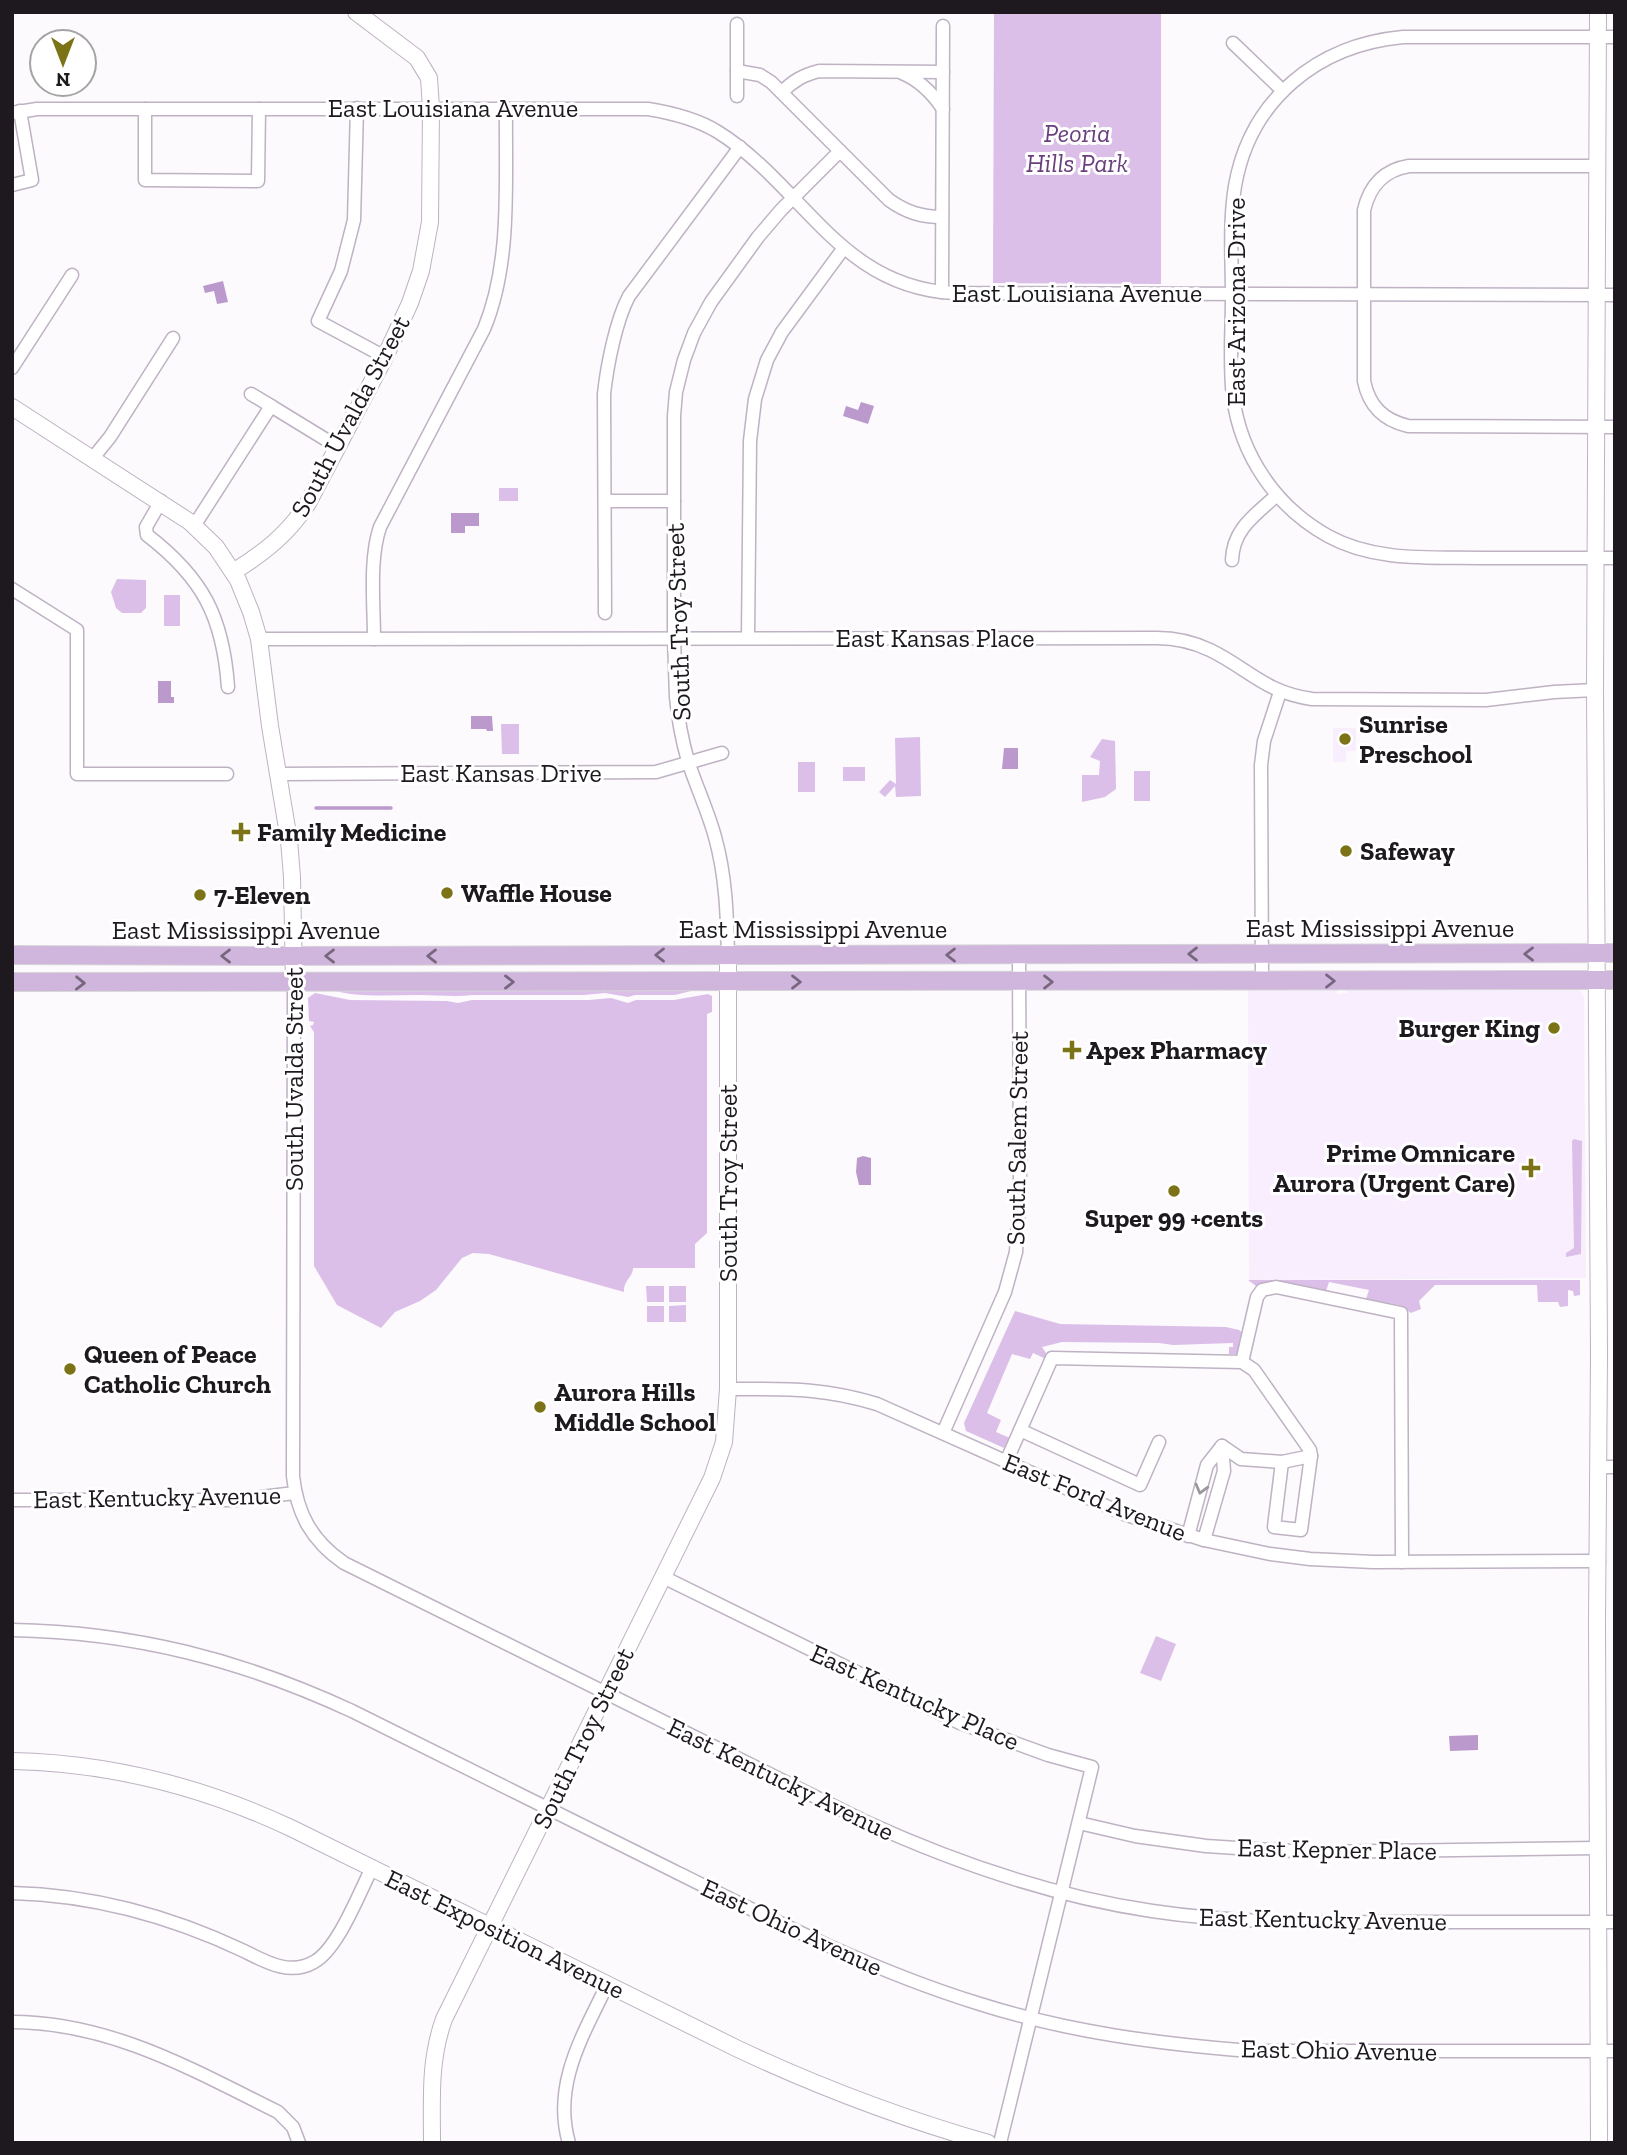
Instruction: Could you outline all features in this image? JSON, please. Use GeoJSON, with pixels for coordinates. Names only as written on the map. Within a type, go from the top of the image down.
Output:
{"type":"FeatureCollection","features":[{"type":"Feature","properties":{"kind":"main road","name":"East Mississippi Avenue"},"geometry":{"type":"LineString","coordinates":[[12,955],[1606,954]]}},
{"type":"Feature","properties":{"kind":"main road","name":"East Mississippi Avenue"},"geometry":{"type":"LineString","coordinates":[[12,982],[1606,980]]}},
{"type":"Feature","properties":{"kind":"street","name":"South Uvalda Street"},"geometry":{"type":"LineString","coordinates":[[295,1493],[292,863],[259,639],[249,605],[233,572],[268,549],[294,523],[314,493],[413,295],[426,246],[431,206],[429,78],[411,53],[356,12]]}},
{"type":"Feature","properties":{"kind":"street"},"geometry":{"type":"LineString","coordinates":[[1598,12],[1606,37],[1598,166],[1595,690],[1606,954],[1607,1467],[1599,1561],[1598,1848],[1606,1922],[1607,2051],[1599,2143]]}},
{"type":"Feature","properties":{"kind":"street"},"geometry":{"type":"LineString","coordinates":[[737,24],[737,96]]}},
{"type":"Feature","properties":{"kind":"street"},"geometry":{"type":"LineString","coordinates":[[942,292],[943,26]]}},
{"type":"Feature","properties":{"kind":"street","name":"East Arizona Drive"},"geometry":{"type":"LineString","coordinates":[[1606,37],[1384,38],[1366,42],[1323,60],[1283,91],[1260,120],[1238,171],[1233,214],[1232,375],[1236,413],[1251,458],[1277,495],[1298,516],[1330,537],[1347,545],[1403,557],[1615,558]]}},
{"type":"Feature","properties":{"kind":"street"},"geometry":{"type":"LineString","coordinates":[[1233,43],[1283,91]]}},
{"type":"Feature","properties":{"kind":"street"},"geometry":{"type":"LineString","coordinates":[[737,71],[760,75],[771,82],[889,200],[912,213],[926,217],[942,217]]}},
{"type":"Feature","properties":{"kind":"street"},"geometry":{"type":"LineString","coordinates":[[782,92],[805,75],[819,71],[943,72]]}},
{"type":"Feature","properties":{"kind":"street"},"geometry":{"type":"LineString","coordinates":[[899,72],[920,83],[943,110]]}},
{"type":"Feature","properties":{"kind":"street","name":"East Louisiana Avenue"},"geometry":{"type":"LineString","coordinates":[[16,112],[259,108],[630,108],[666,112],[701,123],[740,147],[843,249],[863,264],[906,285],[942,292],[1615,295]]}},
{"type":"Feature","properties":{"kind":"street"},"geometry":{"type":"LineString","coordinates":[[145,109],[145,180],[258,181],[259,108]]}},
{"type":"Feature","properties":{"kind":"street"},"geometry":{"type":"LineString","coordinates":[[357,108],[354,220],[341,271],[318,321],[384,357]]}},
{"type":"Feature","properties":{"kind":"street"},"geometry":{"type":"LineString","coordinates":[[374,639],[375,557],[380,527],[484,329],[492,308],[505,224],[506,108]]}},
{"type":"Feature","properties":{"kind":"street"},"geometry":{"type":"LineString","coordinates":[[12,185],[32,180],[16,112]]}},
{"type":"Feature","properties":{"kind":"street"},"geometry":{"type":"LineString","coordinates":[[605,613],[605,387],[623,307],[673,235],[740,147]]}},
{"type":"Feature","properties":{"kind":"street","name":"South Troy Street"},"geometry":{"type":"LineString","coordinates":[[432,2143],[432,2069],[436,2040],[444,2019],[717,1465],[726,1429],[726,895],[719,852],[689,764],[677,710],[674,638],[674,416],[678,385],[689,345],[711,302],[758,237],[792,198],[840,151]]}},
{"type":"Feature","properties":{"kind":"street"},"geometry":{"type":"LineString","coordinates":[[1598,166],[1409,166],[1387,173],[1372,188],[1364,210],[1364,381],[1371,403],[1388,419],[1408,426],[1615,427]]}},
{"type":"Feature","properties":{"kind":"street"},"geometry":{"type":"LineString","coordinates":[[748,638],[750,441],[757,391],[767,360],[782,332],[843,249]]}},
{"type":"Feature","properties":{"kind":"street"},"geometry":{"type":"LineString","coordinates":[[12,368],[72,275]]}},
{"type":"Feature","properties":{"kind":"street"},"geometry":{"type":"LineString","coordinates":[[93,458],[110,438],[173,338]]}},
{"type":"Feature","properties":{"kind":"street"},"geometry":{"type":"LineString","coordinates":[[251,394],[338,447]]}},
{"type":"Feature","properties":{"kind":"street"},"geometry":{"type":"LineString","coordinates":[[194,526],[271,406]]}},
{"type":"Feature","properties":{"kind":"street"},"geometry":{"type":"LineString","coordinates":[[12,407],[161,501],[216,547],[233,572]]}},
{"type":"Feature","properties":{"kind":"street"},"geometry":{"type":"LineString","coordinates":[[1232,560],[1233,542],[1238,534],[1250,519],[1277,495]]}},
{"type":"Feature","properties":{"kind":"street"},"geometry":{"type":"LineString","coordinates":[[161,501],[145,532],[188,573],[209,606],[221,640],[228,687]]}},
{"type":"Feature","properties":{"kind":"street"},"geometry":{"type":"LineString","coordinates":[[606,501],[674,502]]}},
{"type":"Feature","properties":{"kind":"street"},"geometry":{"type":"LineString","coordinates":[[12,589],[77,630],[77,774],[227,774]]}},
{"type":"Feature","properties":{"kind":"street","name":"East Kansas Place"},"geometry":{"type":"LineString","coordinates":[[259,639],[1170,638],[1207,648],[1280,692],[1302,697],[1486,700],[1595,690]]}},
{"type":"Feature","properties":{"kind":"street"},"geometry":{"type":"LineString","coordinates":[[1262,981],[1261,765],[1264,741],[1280,692]]}},
{"type":"Feature","properties":{"kind":"street","name":"East Kansas Drive"},"geometry":{"type":"LineString","coordinates":[[278,774],[656,772],[722,753]]}},
{"type":"Feature","properties":{"kind":"street","name":"South Salem Street"},"geometry":{"type":"LineString","coordinates":[[943,1433],[1005,1292],[1016,1252],[1020,1183],[1019,955]]}},
{"type":"Feature","properties":{"kind":"street"},"geometry":{"type":"LineString","coordinates":[[1242,1362],[1257,1297],[1262,1290],[1276,1287],[1401,1313],[1402,1562]]}},
{"type":"Feature","properties":{"kind":"street"},"geometry":{"type":"LineString","coordinates":[[1006,1462],[1052,1358],[1242,1362],[1254,1370],[1310,1450],[1301,1530],[1274,1527],[1282,1462]]}},
{"type":"Feature","properties":{"kind":"street","name":"East Ford Avenue"},"geometry":{"type":"LineString","coordinates":[[728,1390],[829,1391],[877,1404],[1124,1514],[1204,1541],[1259,1552],[1311,1559],[1402,1562],[1599,1561]]}},
{"type":"Feature","properties":{"kind":"street"},"geometry":{"type":"LineString","coordinates":[[1020,1430],[1140,1485],[1159,1442]]}},
{"type":"Feature","properties":{"kind":"street"},"geometry":{"type":"LineString","coordinates":[[1222,1446],[1241,1459],[1282,1462],[1311,1456]]}},
{"type":"Feature","properties":{"kind":"street"},"geometry":{"type":"LineString","coordinates":[[1188,1536],[1207,1465],[1222,1446]]}},
{"type":"Feature","properties":{"kind":"street"},"geometry":{"type":"LineString","coordinates":[[1204,1541],[1224,1471],[1222,1446]]}},
{"type":"Feature","properties":{"kind":"street","name":"East Kentucky Avenue"},"geometry":{"type":"LineString","coordinates":[[12,1500],[235,1500],[295,1493],[302,1517],[310,1531],[344,1563],[914,1844],[1008,1878],[1062,1893],[1152,1911],[1257,1922],[1606,1922]]}},
{"type":"Feature","properties":{"kind":"street","name":"East Kentucky Place"},"geometry":{"type":"LineString","coordinates":[[663,1577],[960,1723],[1048,1755],[1093,1767],[1000,2143]]}},
{"type":"Feature","properties":{"kind":"street","name":"East Ohio Avenue"},"geometry":{"type":"LineString","coordinates":[[12,1630],[120,1638],[186,1651],[277,1678],[339,1705],[842,1953],[935,1990],[1031,2018],[1132,2038],[1251,2051],[1607,2051]]}},
{"type":"Feature","properties":{"kind":"street","name":"East Exposition Avenue"},"geometry":{"type":"LineString","coordinates":[[12,1761],[67,1764],[145,1776],[199,1791],[262,1814],[801,2079],[866,2105],[988,2143]]}},
{"type":"Feature","properties":{"kind":"street","name":"East Kepner Place"},"geometry":{"type":"LineString","coordinates":[[1079,1823],[1135,1836],[1252,1849],[1316,1852],[1598,1848]]}},
{"type":"Feature","properties":{"kind":"street"},"geometry":{"type":"LineString","coordinates":[[12,1892],[81,1898],[134,1909],[210,1935],[271,1964],[294,1968],[307,1966],[326,1954],[372,1868]]}},
{"type":"Feature","properties":{"kind":"street"},"geometry":{"type":"LineString","coordinates":[[569,2143],[564,2116],[567,2079],[577,2046],[607,1985]]}},
{"type":"Feature","properties":{"kind":"street"},"geometry":{"type":"LineString","coordinates":[[12,2022],[82,2029],[159,2053],[278,2112],[293,2127],[299,2143]]}},
{"type":"Feature","properties":{"kind":"shaded area"},"geometry":{"type":"Polygon","coordinates":[[[223,281],[228,302],[217,304],[214,291],[205,293],[203,286],[223,281]]]}},
{"type":"Feature","properties":{"kind":"shaded area"},"geometry":{"type":"Polygon","coordinates":[[[861,402],[874,406],[868,424],[843,416],[846,406],[858,410],[861,402]]]}},
{"type":"Feature","properties":{"kind":"shaded area"},"geometry":{"type":"Polygon","coordinates":[[[451,513],[479,513],[479,526],[465,526],[465,533],[451,533],[451,513]]]}},
{"type":"Feature","properties":{"kind":"shaded area"},"geometry":{"type":"Polygon","coordinates":[[[158,681],[171,681],[171,697],[174,697],[174,703],[158,703],[158,681]]]}},
{"type":"Feature","properties":{"kind":"shaded area"},"geometry":{"type":"Polygon","coordinates":[[[471,716],[492,716],[493,731],[471,729],[471,716]]]}},
{"type":"Feature","properties":{"kind":"shaded area","name":"Sunrise Preschool"},"geometry":{"type":"Polygon","coordinates":[[[1333,728],[1356,728],[1356,751],[1346,751],[1346,762],[1333,762],[1333,728]]]}},
{"type":"Feature","properties":{"kind":"shaded area"},"geometry":{"type":"Polygon","coordinates":[[[1004,748],[1018,748],[1018,769],[1002,769],[1004,748]]]}},
{"type":"Feature","properties":{"kind":"shaded area"},"geometry":{"type":"Polygon","coordinates":[[[1248,988],[1337,988],[1337,994],[1347,993],[1347,988],[1579,989],[1584,997],[1586,1278],[1249,1280],[1248,988]]]}},
{"type":"Feature","properties":{"kind":"shaded area"},"geometry":{"type":"Polygon","coordinates":[[[857,1158],[871,1158],[871,1185],[859,1185],[857,1158]]]}},
{"type":"Feature","properties":{"kind":"shaded area"},"geometry":{"type":"Polygon","coordinates":[[[1478,1735],[1478,1750],[1450,1751],[1449,1736],[1478,1735]]]}},
{"type":"Feature","properties":{"kind":"green space","name":"Peoria Hills Park"},"geometry":{"type":"Polygon","coordinates":[[[994,12],[1161,12],[1161,284],[993,283],[994,12]]]}},
{"type":"Feature","properties":{"kind":"green space"},"geometry":{"type":"Polygon","coordinates":[[[499,488],[518,488],[518,501],[499,501],[499,488]]]}},
{"type":"Feature","properties":{"kind":"green space"},"geometry":{"type":"Polygon","coordinates":[[[117,579],[146,580],[146,608],[141,613],[122,613],[116,608],[111,592],[117,579]]]}},
{"type":"Feature","properties":{"kind":"green space"},"geometry":{"type":"Polygon","coordinates":[[[164,595],[180,595],[180,626],[164,626],[164,595]]]}},
{"type":"Feature","properties":{"kind":"green space"},"geometry":{"type":"Polygon","coordinates":[[[501,724],[519,724],[519,754],[502,754],[501,724]]]}},
{"type":"Feature","properties":{"kind":"green space"},"geometry":{"type":"Polygon","coordinates":[[[920,737],[921,796],[896,797],[895,786],[885,797],[879,792],[890,780],[896,784],[895,738],[920,737]]]}},
{"type":"Feature","properties":{"kind":"green space"},"geometry":{"type":"Polygon","coordinates":[[[1102,739],[1115,741],[1116,789],[1105,797],[1082,802],[1082,775],[1099,775],[1100,761],[1090,757],[1102,739]]]}},
{"type":"Feature","properties":{"kind":"green space"},"geometry":{"type":"Polygon","coordinates":[[[798,762],[815,762],[815,792],[798,792],[798,762]]]}},
{"type":"Feature","properties":{"kind":"green space"},"geometry":{"type":"Polygon","coordinates":[[[843,767],[865,767],[865,781],[843,781],[843,767]]]}},
{"type":"Feature","properties":{"kind":"green space"},"geometry":{"type":"Polygon","coordinates":[[[1134,771],[1150,771],[1150,801],[1134,801],[1134,771]]]}},
{"type":"Feature","properties":{"kind":"green space"},"geometry":{"type":"Polygon","coordinates":[[[331,990],[695,990],[675,995],[628,997],[605,993],[375,996],[331,990]]]}},
{"type":"Feature","properties":{"kind":"green space"},"geometry":{"type":"Polygon","coordinates":[[[315,993],[350,1000],[458,1003],[472,1000],[611,998],[628,1003],[636,1000],[674,1000],[708,994],[712,996],[712,1012],[707,1014],[707,1233],[695,1244],[695,1268],[633,1268],[624,1292],[489,1254],[473,1253],[462,1258],[436,1290],[420,1301],[395,1312],[381,1328],[337,1305],[314,1266],[314,1032],[310,1026],[314,1022],[309,1021],[308,998],[315,993]]]}},
{"type":"Feature","properties":{"kind":"green space"},"geometry":{"type":"Polygon","coordinates":[[[1574,1139],[1582,1141],[1581,1254],[1566,1257],[1566,1253],[1574,1248],[1574,1139]]]}},
{"type":"Feature","properties":{"kind":"green space"},"geometry":{"type":"Polygon","coordinates":[[[1248,1280],[1580,1280],[1580,1295],[1574,1296],[1573,1291],[1568,1290],[1568,1306],[1560,1307],[1558,1302],[1538,1302],[1537,1285],[1435,1285],[1419,1301],[1421,1309],[1411,1313],[1399,1305],[1366,1299],[1369,1290],[1329,1282],[1326,1291],[1273,1282],[1256,1286],[1248,1280]]]}},
{"type":"Feature","properties":{"kind":"green space"},"geometry":{"type":"Polygon","coordinates":[[[646,1286],[664,1286],[664,1302],[647,1302],[646,1286]]]}},
{"type":"Feature","properties":{"kind":"green space"},"geometry":{"type":"Polygon","coordinates":[[[669,1286],[686,1286],[686,1302],[669,1302],[669,1286]]]}},
{"type":"Feature","properties":{"kind":"green space"},"geometry":{"type":"Polygon","coordinates":[[[686,1305],[686,1322],[669,1322],[669,1306],[686,1305]]]}},
{"type":"Feature","properties":{"kind":"green space"},"geometry":{"type":"Polygon","coordinates":[[[647,1306],[664,1306],[664,1322],[647,1322],[647,1306]]]}},
{"type":"Feature","properties":{"kind":"green space"},"geometry":{"type":"Polygon","coordinates":[[[1015,1311],[1060,1324],[1226,1327],[1243,1333],[1241,1354],[1229,1354],[1229,1347],[1233,1347],[1233,1343],[1173,1345],[1062,1342],[1042,1347],[1048,1356],[1046,1359],[1033,1353],[1030,1359],[1012,1354],[987,1413],[1001,1420],[996,1432],[1010,1438],[1004,1448],[966,1431],[964,1423],[1015,1311]]]}},
{"type":"Feature","properties":{"kind":"green space"},"geometry":{"type":"Polygon","coordinates":[[[1156,1636],[1176,1644],[1161,1681],[1140,1673],[1156,1636]]]}},
{"type":"Feature","properties":{"kind":"waterway"},"geometry":{"type":"LineString","coordinates":[[316,808],[391,808]]}},
{"type":"Feature","properties":{"kind":"place","name":"Sunrise Preschool"},"geometry":{"type":"Point","coordinates":[1345,739]}},
{"type":"Feature","properties":{"kind":"place","name":"Family Medicine"},"geometry":{"type":"Point","coordinates":[241,832]}},
{"type":"Feature","properties":{"kind":"place","name":"Safeway"},"geometry":{"type":"Point","coordinates":[1346,851]}},
{"type":"Feature","properties":{"kind":"place","name":"Waffle House"},"geometry":{"type":"Point","coordinates":[447,893]}},
{"type":"Feature","properties":{"kind":"place","name":"7-Eleven"},"geometry":{"type":"Point","coordinates":[200,895]}},
{"type":"Feature","properties":{"kind":"place","name":"Burger King"},"geometry":{"type":"Point","coordinates":[1554,1028]}},
{"type":"Feature","properties":{"kind":"place","name":"Apex Pharmacy"},"geometry":{"type":"Point","coordinates":[1072,1050]}},
{"type":"Feature","properties":{"kind":"place","name":"Prime Omnicare Aurora (Urgent Care)"},"geometry":{"type":"Point","coordinates":[1531,1168]}},
{"type":"Feature","properties":{"kind":"place","name":"Super 99 +cents"},"geometry":{"type":"Point","coordinates":[1174,1191]}},
{"type":"Feature","properties":{"kind":"place","name":"Queen of Peace Catholic Church"},"geometry":{"type":"Point","coordinates":[70,1369]}},
{"type":"Feature","properties":{"kind":"place","name":"Aurora Hills Middle School"},"geometry":{"type":"Point","coordinates":[540,1407]}}]}
